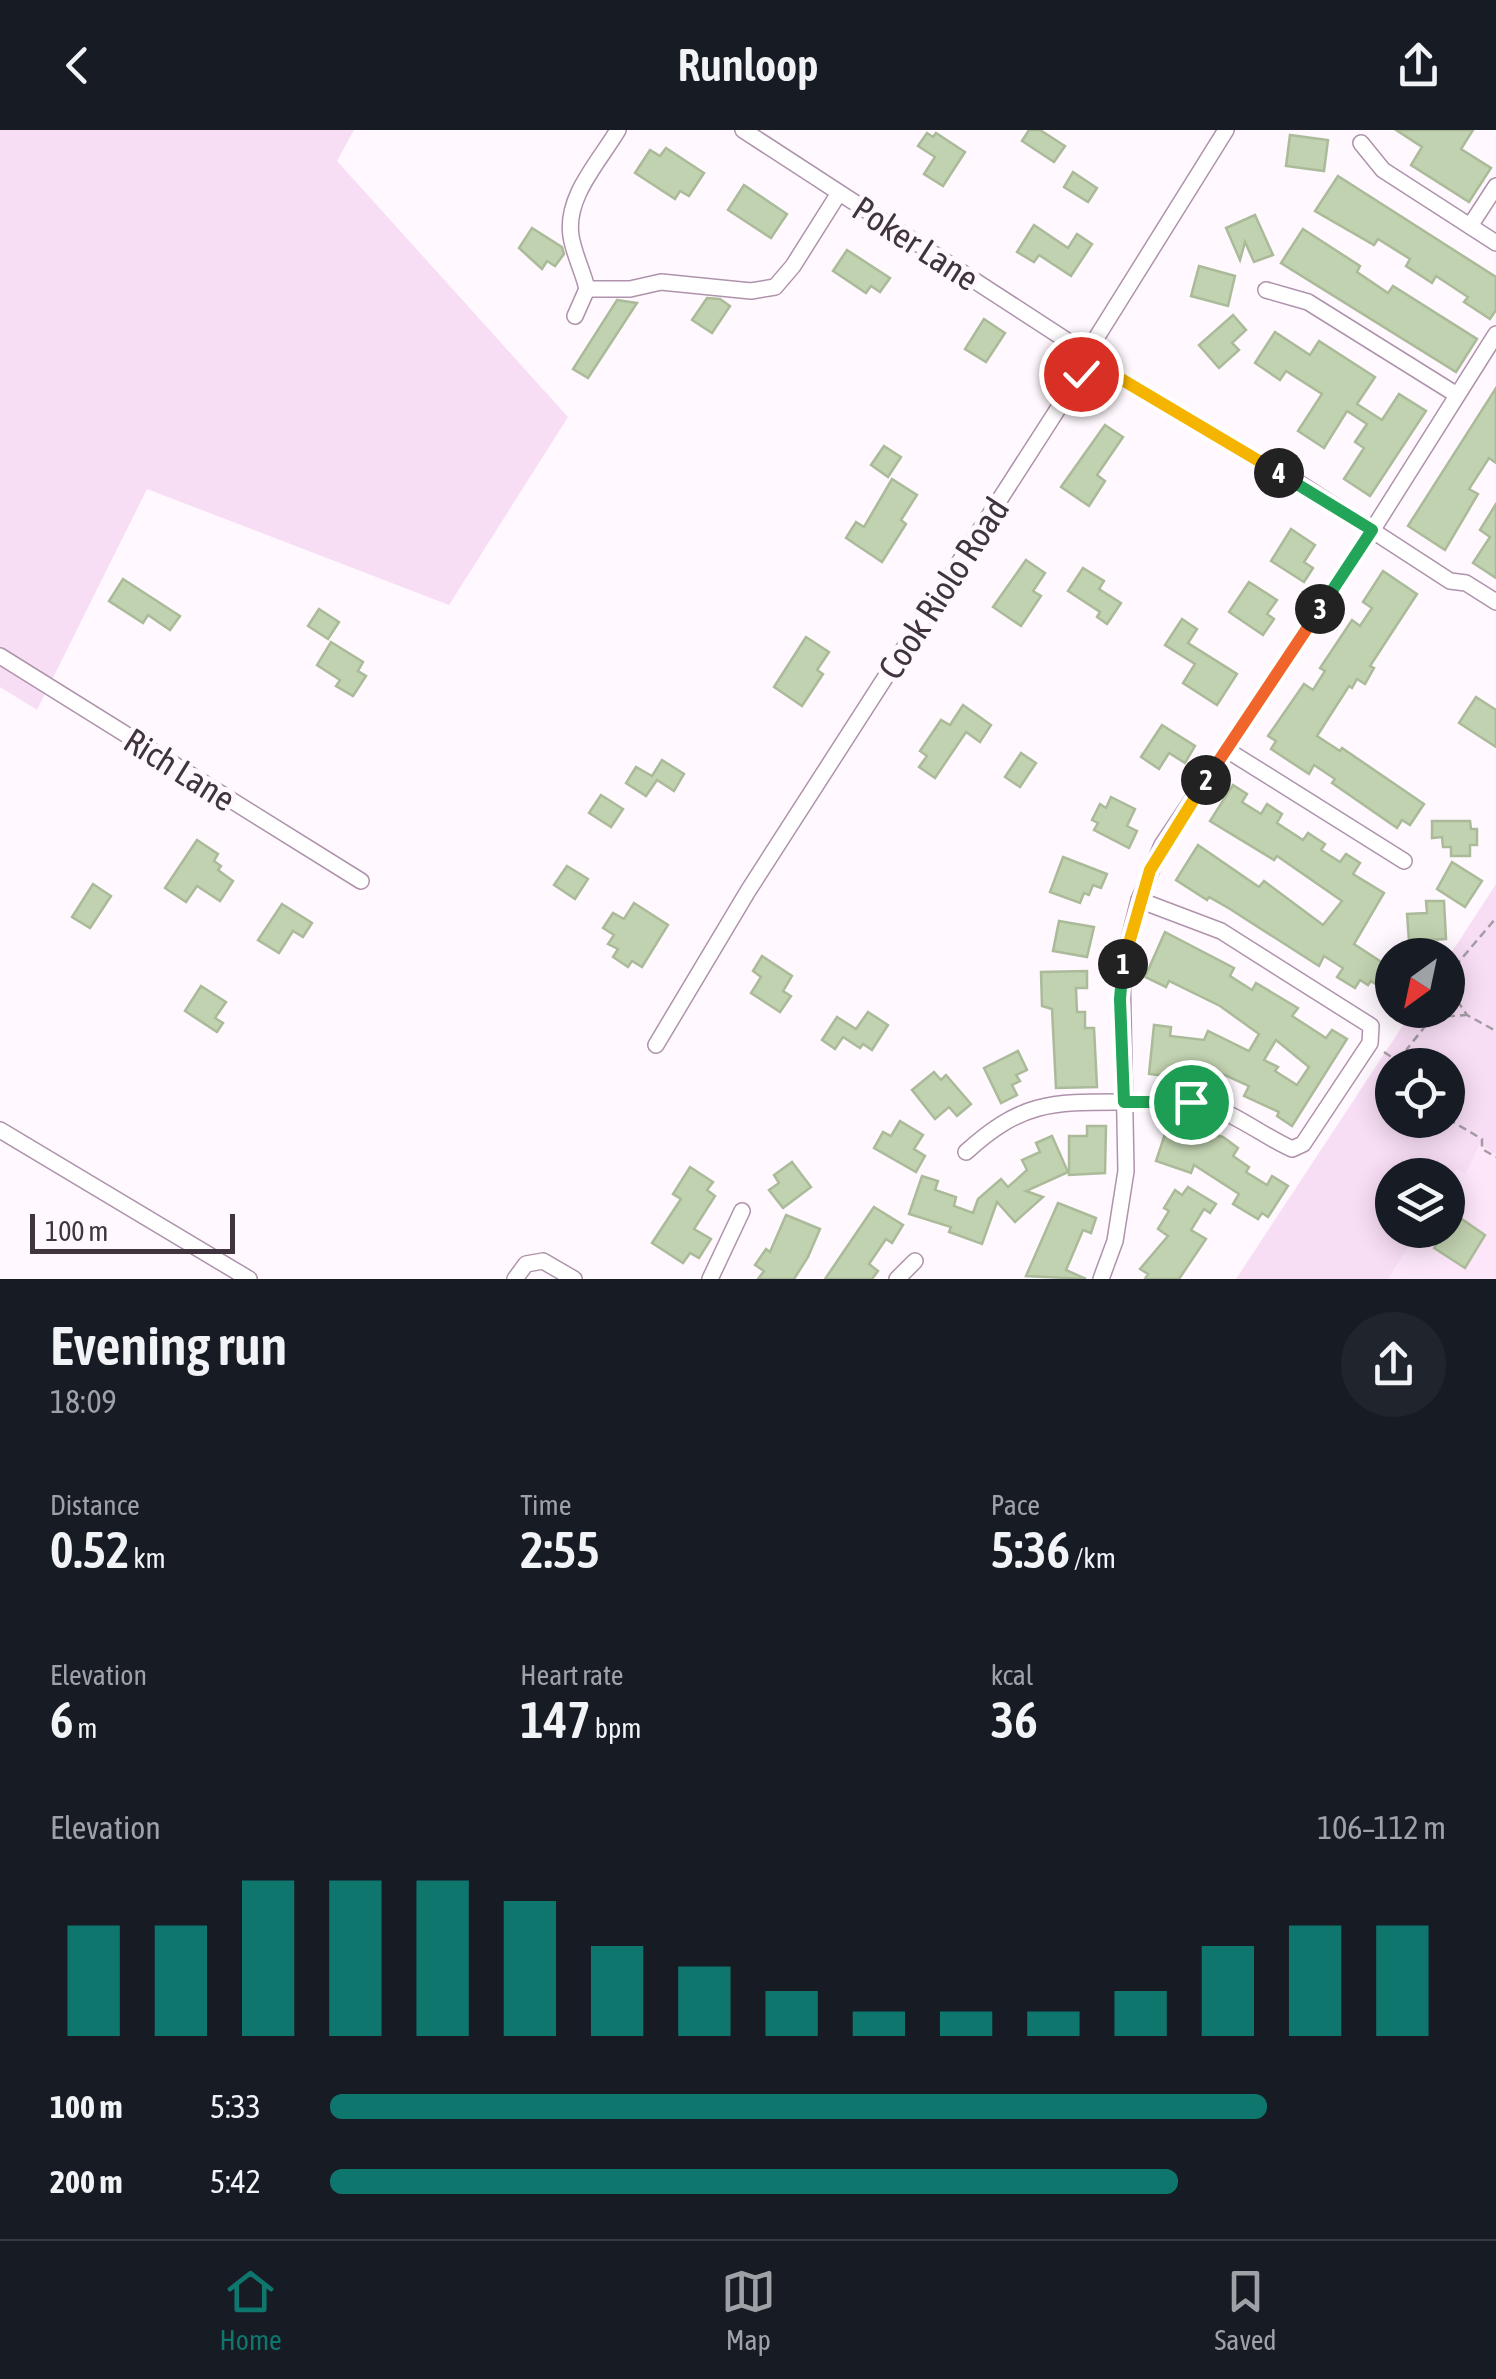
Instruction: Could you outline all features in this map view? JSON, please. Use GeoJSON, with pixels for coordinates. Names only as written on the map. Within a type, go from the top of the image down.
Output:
{"type":"FeatureCollection","features":[{"type":"Feature","properties":{"kind":"street"},"geometry":{"type":"LineString","coordinates":[[576,316],[587,289],[569,222],[583,186],[618,130]]}},
{"type":"Feature","properties":{"kind":"street","name":"Cook Riolo Road"},"geometry":{"type":"LineString","coordinates":[[656,1045],[748,891],[1081,374],[1226,130]]}},
{"type":"Feature","properties":{"kind":"street","name":"Poker Lane"},"geometry":{"type":"LineString","coordinates":[[746,131],[1089,355]]}},
{"type":"Feature","properties":{"kind":"street"},"geometry":{"type":"LineString","coordinates":[[1360,143],[1382,170],[1496,242]]}},
{"type":"Feature","properties":{"kind":"street"},"geometry":{"type":"LineString","coordinates":[[1470,226],[1496,186]]}},
{"type":"Feature","properties":{"kind":"street"},"geometry":{"type":"LineString","coordinates":[[587,289],[630,289],[662,282],[751,291],[774,287],[794,266],[839,193]]}},
{"type":"Feature","properties":{"kind":"street"},"geometry":{"type":"LineString","coordinates":[[1266,290],[1308,302],[1457,395]]}},
{"type":"Feature","properties":{"kind":"street"},"geometry":{"type":"LineString","coordinates":[[1101,1279],[1123,1203],[1121,983],[1139,900],[1162,845],[1372,530],[1496,334]]}},
{"type":"Feature","properties":{"kind":"street"},"geometry":{"type":"LineString","coordinates":[[1294,479],[1450,581],[1466,583],[1496,602]]}},
{"type":"Feature","properties":{"kind":"street","name":"Rich Lane"},"geometry":{"type":"LineString","coordinates":[[0,656],[360,882]]}},
{"type":"Feature","properties":{"kind":"street"},"geometry":{"type":"LineString","coordinates":[[1227,750],[1404,861]]}},
{"type":"Feature","properties":{"kind":"street"},"geometry":{"type":"LineString","coordinates":[[966,1152],[1003,1124],[1048,1104],[1073,1100],[1180,1101],[1212,1107],[1292,1149],[1303,1144],[1370,1043],[1372,1026],[1193,918],[1139,900]]}},
{"type":"Feature","properties":{"kind":"street"},"geometry":{"type":"LineString","coordinates":[[0,1130],[248,1279]]}},
{"type":"Feature","properties":{"kind":"street"},"geometry":{"type":"LineString","coordinates":[[710,1279],[727,1250],[742,1211]]}},
{"type":"Feature","properties":{"kind":"street"},"geometry":{"type":"LineString","coordinates":[[514,1279],[526,1264],[543,1261],[574,1279]]}},
{"type":"Feature","properties":{"kind":"street"},"geometry":{"type":"LineString","coordinates":[[898,1279],[916,1261]]}},
{"type":"Feature","properties":{"kind":"path"},"geometry":{"type":"LineString","coordinates":[[1089,355],[1268,468],[1294,479]]}},
{"type":"Feature","properties":{"kind":"path"},"geometry":{"type":"LineString","coordinates":[[1465,955],[1496,918]]}},
{"type":"Feature","properties":{"kind":"path"},"geometry":{"type":"LineString","coordinates":[[1465,1011],[1496,1031]]}},
{"type":"Feature","properties":{"kind":"path"},"geometry":{"type":"LineString","coordinates":[[1407,1048],[1422,1028]]}},
{"type":"Feature","properties":{"kind":"path"},"geometry":{"type":"LineString","coordinates":[[1370,1043],[1378,1048]]}},
{"type":"Feature","properties":{"kind":"path"},"geometry":{"type":"LineString","coordinates":[[1465,1129],[1482,1139],[1482,1148],[1496,1157]]}},
{"type":"Feature","properties":{"kind":"shaded area"},"geometry":{"type":"Polygon","coordinates":[[[0,130],[354,130],[337,161],[568,417],[449,605],[147,489],[37,710],[0,687],[0,130]]]}},
{"type":"Feature","properties":{"kind":"shaded area"},"geometry":{"type":"Polygon","coordinates":[[[1496,884],[1496,1154],[1480,1145],[1465,1174],[1465,1158],[1375,1158],[1375,1248],[1408,1248],[1388,1279],[1236,1279],[1375,1068],[1375,1138],[1465,1138],[1465,1048],[1388,1048],[1401,1028],[1465,1028],[1465,938],[1461,938],[1496,884]]]}},
{"type":"Feature","properties":{"kind":"shaded area"},"geometry":{"type":"Polygon","coordinates":[[[1481,1144],[1496,1154],[1496,1279],[1388,1279],[1408,1248],[1465,1248],[1465,1173],[1481,1144]]]}},
{"type":"Feature","properties":{"kind":"building"},"geometry":{"type":"Polygon","coordinates":[[[1029,130],[1040,130],[1065,146],[1054,162],[1022,141],[1029,130]]]}},
{"type":"Feature","properties":{"kind":"building"},"geometry":{"type":"Polygon","coordinates":[[[1396,130],[1473,130],[1461,149],[1491,168],[1469,202],[1411,165],[1422,147],[1396,130]]]}},
{"type":"Feature","properties":{"kind":"building"},"geometry":{"type":"Polygon","coordinates":[[[927,133],[933,137],[936,133],[965,152],[943,186],[924,174],[935,157],[918,146],[927,133]]]}},
{"type":"Feature","properties":{"kind":"building"},"geometry":{"type":"Polygon","coordinates":[[[1290,135],[1328,140],[1324,171],[1286,166],[1290,135]]]}},
{"type":"Feature","properties":{"kind":"building"},"geometry":{"type":"Polygon","coordinates":[[[666,148],[704,173],[689,196],[680,191],[675,199],[635,173],[650,150],[660,156],[666,148]]]}},
{"type":"Feature","properties":{"kind":"building"},"geometry":{"type":"Polygon","coordinates":[[[1073,172],[1097,188],[1088,202],[1064,187],[1073,172]]]}},
{"type":"Feature","properties":{"kind":"building"},"geometry":{"type":"Polygon","coordinates":[[[1338,176],[1496,277],[1496,310],[1490,319],[1464,302],[1468,297],[1436,276],[1432,283],[1406,266],[1410,259],[1378,239],[1374,245],[1315,211],[1338,176]]]}},
{"type":"Feature","properties":{"kind":"building"},"geometry":{"type":"Polygon","coordinates":[[[744,185],[787,214],[771,238],[728,210],[744,185]]]}},
{"type":"Feature","properties":{"kind":"building"},"geometry":{"type":"Polygon","coordinates":[[[1255,215],[1273,255],[1254,262],[1245,242],[1240,260],[1226,228],[1255,215]]]}},
{"type":"Feature","properties":{"kind":"building"},"geometry":{"type":"Polygon","coordinates":[[[1034,225],[1068,248],[1077,234],[1092,244],[1071,276],[1039,255],[1034,262],[1017,252],[1034,225]]]}},
{"type":"Feature","properties":{"kind":"building"},"geometry":{"type":"Polygon","coordinates":[[[532,228],[562,247],[564,254],[555,266],[547,261],[542,269],[519,248],[532,228]]]}},
{"type":"Feature","properties":{"kind":"building"},"geometry":{"type":"Polygon","coordinates":[[[1303,229],[1360,266],[1357,272],[1388,293],[1393,286],[1477,339],[1456,372],[1281,263],[1303,229]]]}},
{"type":"Feature","properties":{"kind":"building"},"geometry":{"type":"Polygon","coordinates":[[[847,250],[890,278],[880,292],[871,286],[866,293],[833,271],[847,250]]]}},
{"type":"Feature","properties":{"kind":"building"},"geometry":{"type":"Polygon","coordinates":[[[1199,266],[1235,276],[1228,306],[1191,296],[1199,266]]]}},
{"type":"Feature","properties":{"kind":"building"},"geometry":{"type":"Polygon","coordinates":[[[707,298],[720,299],[730,306],[712,333],[692,320],[707,298]]]}},
{"type":"Feature","properties":{"kind":"building"},"geometry":{"type":"Polygon","coordinates":[[[617,300],[637,303],[588,378],[573,369],[617,300]]]}},
{"type":"Feature","properties":{"kind":"building"},"geometry":{"type":"Polygon","coordinates":[[[1233,315],[1246,330],[1232,343],[1239,350],[1219,368],[1199,345],[1233,315]]]}},
{"type":"Feature","properties":{"kind":"building"},"geometry":{"type":"Polygon","coordinates":[[[984,319],[1005,333],[986,362],[965,349],[984,319]]]}},
{"type":"Feature","properties":{"kind":"building"},"geometry":{"type":"Polygon","coordinates":[[[1275,332],[1310,355],[1319,341],[1375,377],[1357,404],[1382,420],[1399,394],[1426,411],[1370,496],[1344,479],[1364,448],[1355,442],[1367,424],[1347,411],[1324,448],[1298,431],[1322,394],[1286,371],[1280,380],[1255,363],[1275,332]]]}},
{"type":"Feature","properties":{"kind":"building"},"geometry":{"type":"Polygon","coordinates":[[[1496,388],[1496,463],[1489,458],[1469,489],[1478,494],[1445,550],[1408,526],[1496,388]]]}},
{"type":"Feature","properties":{"kind":"building"},"geometry":{"type":"Polygon","coordinates":[[[1105,425],[1123,437],[1097,475],[1105,481],[1089,506],[1061,487],[1105,425]]]}},
{"type":"Feature","properties":{"kind":"building"},"geometry":{"type":"Polygon","coordinates":[[[884,446],[901,457],[888,477],[871,465],[884,446]]]}},
{"type":"Feature","properties":{"kind":"building"},"geometry":{"type":"Polygon","coordinates":[[[892,479],[917,495],[901,520],[906,524],[882,562],[846,538],[856,522],[864,527],[892,479]]]}},
{"type":"Feature","properties":{"kind":"building"},"geometry":{"type":"Polygon","coordinates":[[[1496,504],[1496,578],[1473,563],[1490,537],[1480,530],[1496,504]]]}},
{"type":"Feature","properties":{"kind":"building"},"geometry":{"type":"Polygon","coordinates":[[[1291,529],[1315,545],[1304,562],[1313,568],[1304,582],[1271,561],[1291,529]]]}},
{"type":"Feature","properties":{"kind":"building"},"geometry":{"type":"Polygon","coordinates":[[[1026,560],[1045,573],[1033,591],[1041,596],[1021,626],[993,607],[1026,560]]]}},
{"type":"Feature","properties":{"kind":"building"},"geometry":{"type":"Polygon","coordinates":[[[1083,568],[1104,581],[1099,589],[1121,603],[1107,624],[1097,617],[1100,612],[1068,591],[1083,568]]]}},
{"type":"Feature","properties":{"kind":"building"},"geometry":{"type":"Polygon","coordinates":[[[1383,571],[1417,594],[1370,666],[1374,668],[1365,684],[1357,679],[1352,688],[1349,686],[1317,736],[1340,751],[1342,748],[1424,804],[1410,825],[1402,820],[1397,828],[1332,783],[1335,779],[1314,765],[1309,774],[1271,749],[1276,741],[1268,736],[1304,684],[1313,690],[1325,671],[1320,668],[1352,620],[1360,626],[1372,608],[1363,602],[1383,571]]]}},
{"type":"Feature","properties":{"kind":"building"},"geometry":{"type":"Polygon","coordinates":[[[123,579],[180,616],[170,630],[148,615],[143,623],[109,601],[123,579]]]}},
{"type":"Feature","properties":{"kind":"building"},"geometry":{"type":"Polygon","coordinates":[[[1249,582],[1277,600],[1267,614],[1274,619],[1263,635],[1229,612],[1249,582]]]}},
{"type":"Feature","properties":{"kind":"building"},"geometry":{"type":"Polygon","coordinates":[[[319,609],[339,622],[328,639],[308,626],[319,609]]]}},
{"type":"Feature","properties":{"kind":"building"},"geometry":{"type":"Polygon","coordinates":[[[1182,619],[1197,629],[1188,643],[1237,674],[1217,705],[1183,683],[1195,664],[1165,645],[1182,619]]]}},
{"type":"Feature","properties":{"kind":"building"},"geometry":{"type":"Polygon","coordinates":[[[806,637],[829,652],[817,670],[823,674],[802,706],[774,687],[806,637]]]}},
{"type":"Feature","properties":{"kind":"building"},"geometry":{"type":"Polygon","coordinates":[[[331,642],[363,662],[358,671],[366,676],[353,696],[336,686],[340,680],[317,665],[331,642]]]}},
{"type":"Feature","properties":{"kind":"building"},"geometry":{"type":"Polygon","coordinates":[[[1476,697],[1496,710],[1496,747],[1459,723],[1476,697]]]}},
{"type":"Feature","properties":{"kind":"building"},"geometry":{"type":"Polygon","coordinates":[[[963,705],[991,725],[980,742],[966,732],[935,778],[919,767],[927,756],[920,751],[941,720],[950,725],[963,705]]]}},
{"type":"Feature","properties":{"kind":"building"},"geometry":{"type":"Polygon","coordinates":[[[1162,725],[1195,746],[1185,763],[1169,753],[1159,769],[1141,757],[1162,725]]]}},
{"type":"Feature","properties":{"kind":"building"},"geometry":{"type":"Polygon","coordinates":[[[1021,753],[1036,763],[1020,787],[1005,777],[1021,753]]]}},
{"type":"Feature","properties":{"kind":"building"},"geometry":{"type":"Polygon","coordinates":[[[662,760],[684,774],[674,791],[657,780],[646,796],[626,783],[636,767],[652,776],[662,760]]]}},
{"type":"Feature","properties":{"kind":"building"},"geometry":{"type":"Polygon","coordinates":[[[1233,785],[1247,794],[1242,802],[1261,814],[1267,804],[1282,814],[1277,823],[1303,840],[1308,833],[1325,844],[1321,850],[1340,862],[1346,854],[1360,863],[1353,874],[1384,893],[1354,944],[1375,958],[1375,984],[1360,980],[1355,988],[1337,977],[1343,968],[1324,956],[1319,966],[1176,880],[1198,845],[1259,887],[1264,881],[1323,925],[1342,901],[1277,856],[1274,860],[1210,821],[1233,785]]]}},
{"type":"Feature","properties":{"kind":"building"},"geometry":{"type":"Polygon","coordinates":[[[601,795],[623,809],[611,827],[589,813],[601,795]]]}},
{"type":"Feature","properties":{"kind":"building"},"geometry":{"type":"Polygon","coordinates":[[[1111,797],[1135,809],[1127,826],[1137,831],[1129,848],[1094,830],[1098,823],[1092,820],[1100,804],[1106,808],[1111,797]]]}},
{"type":"Feature","properties":{"kind":"building"},"geometry":{"type":"Polygon","coordinates":[[[1432,821],[1470,821],[1471,829],[1477,829],[1477,845],[1470,845],[1470,856],[1451,856],[1451,847],[1443,847],[1442,837],[1432,838],[1432,821]]]}},
{"type":"Feature","properties":{"kind":"building"},"geometry":{"type":"Polygon","coordinates":[[[197,840],[218,854],[214,861],[221,866],[218,870],[233,881],[220,901],[197,886],[186,902],[165,888],[197,840]]]}},
{"type":"Feature","properties":{"kind":"building"},"geometry":{"type":"Polygon","coordinates":[[[1063,857],[1107,874],[1101,888],[1093,885],[1080,903],[1050,892],[1063,857]]]}},
{"type":"Feature","properties":{"kind":"building"},"geometry":{"type":"Polygon","coordinates":[[[1452,862],[1482,881],[1465,907],[1437,889],[1452,862]]]}},
{"type":"Feature","properties":{"kind":"building"},"geometry":{"type":"Polygon","coordinates":[[[567,866],[588,879],[575,899],[554,885],[567,866]]]}},
{"type":"Feature","properties":{"kind":"building"},"geometry":{"type":"Polygon","coordinates":[[[93,884],[111,896],[90,928],[72,917],[93,884]]]}},
{"type":"Feature","properties":{"kind":"building"},"geometry":{"type":"Polygon","coordinates":[[[1426,901],[1444,901],[1446,938],[1409,938],[1407,914],[1427,913],[1426,901]]]}},
{"type":"Feature","properties":{"kind":"building"},"geometry":{"type":"Polygon","coordinates":[[[634,903],[668,925],[642,967],[632,961],[628,967],[613,957],[618,949],[608,944],[614,935],[603,928],[613,913],[624,919],[634,903]]]}},
{"type":"Feature","properties":{"kind":"building"},"geometry":{"type":"Polygon","coordinates":[[[282,904],[312,923],[303,937],[293,931],[279,953],[258,940],[282,904]]]}},
{"type":"Feature","properties":{"kind":"building"},"geometry":{"type":"Polygon","coordinates":[[[1059,921],[1094,927],[1087,957],[1053,951],[1059,921]]]}},
{"type":"Feature","properties":{"kind":"building"},"geometry":{"type":"Polygon","coordinates":[[[1165,932],[1234,968],[1230,976],[1252,990],[1256,983],[1298,1008],[1292,1016],[1326,1038],[1332,1030],[1347,1039],[1292,1126],[1277,1116],[1279,1112],[1244,1096],[1249,1086],[1211,1070],[1208,1078],[1186,1068],[1185,1078],[1149,1074],[1154,1025],[1171,1027],[1170,1036],[1204,1040],[1208,1031],[1249,1051],[1259,1034],[1220,1006],[1169,981],[1166,987],[1145,977],[1165,932]],[[1276,1040],[1264,1060],[1297,1085],[1309,1067],[1276,1040]]]}},
{"type":"Feature","properties":{"kind":"building"},"geometry":{"type":"Polygon","coordinates":[[[762,956],[792,976],[783,991],[791,996],[780,1012],[751,993],[761,977],[753,971],[762,956]]]}},
{"type":"Feature","properties":{"kind":"building"},"geometry":{"type":"Polygon","coordinates":[[[1087,971],[1087,988],[1076,988],[1077,1012],[1085,1012],[1085,1028],[1094,1028],[1097,1087],[1056,1088],[1052,1009],[1042,1006],[1041,972],[1087,971]]]}},
{"type":"Feature","properties":{"kind":"building"},"geometry":{"type":"Polygon","coordinates":[[[201,986],[226,1002],[215,1018],[223,1023],[217,1032],[185,1011],[201,986]]]}},
{"type":"Feature","properties":{"kind":"building"},"geometry":{"type":"Polygon","coordinates":[[[868,1012],[888,1025],[872,1050],[863,1044],[860,1048],[843,1037],[835,1049],[822,1040],[837,1017],[856,1029],[868,1012]]]}},
{"type":"Feature","properties":{"kind":"building"},"geometry":{"type":"Polygon","coordinates":[[[1018,1051],[1027,1070],[1016,1075],[1020,1081],[1012,1085],[1017,1095],[1001,1103],[984,1068],[1018,1051]]]}},
{"type":"Feature","properties":{"kind":"building"},"geometry":{"type":"Polygon","coordinates":[[[934,1072],[941,1080],[946,1075],[971,1104],[957,1116],[949,1107],[935,1119],[912,1090],[934,1072]]]}},
{"type":"Feature","properties":{"kind":"building"},"geometry":{"type":"Polygon","coordinates":[[[900,1121],[923,1135],[914,1149],[925,1156],[916,1172],[874,1148],[883,1132],[891,1136],[900,1121]]]}},
{"type":"Feature","properties":{"kind":"building"},"geometry":{"type":"Polygon","coordinates":[[[1169,1122],[1223,1137],[1238,1148],[1233,1156],[1249,1167],[1246,1172],[1267,1185],[1272,1176],[1288,1186],[1268,1217],[1262,1213],[1258,1219],[1233,1204],[1239,1194],[1194,1165],[1191,1173],[1156,1161],[1169,1122]]]}},
{"type":"Feature","properties":{"kind":"building"},"geometry":{"type":"Polygon","coordinates":[[[1087,1126],[1106,1126],[1105,1173],[1069,1175],[1069,1136],[1087,1136],[1087,1126]]]}},
{"type":"Feature","properties":{"kind":"building"},"geometry":{"type":"Polygon","coordinates":[[[1052,1136],[1068,1172],[1026,1191],[1043,1197],[1015,1222],[997,1202],[982,1244],[949,1232],[951,1227],[909,1214],[922,1176],[938,1181],[935,1190],[956,1197],[954,1206],[973,1213],[978,1199],[1001,1179],[1008,1187],[1027,1170],[1022,1160],[1040,1152],[1036,1143],[1052,1136]]]}},
{"type":"Feature","properties":{"kind":"building"},"geometry":{"type":"Polygon","coordinates":[[[792,1162],[811,1187],[783,1208],[769,1190],[779,1183],[774,1175],[792,1162]]]}},
{"type":"Feature","properties":{"kind":"building"},"geometry":{"type":"Polygon","coordinates":[[[690,1167],[713,1182],[707,1190],[715,1196],[694,1229],[711,1239],[699,1258],[690,1253],[683,1263],[652,1243],[681,1199],[673,1194],[690,1167]]]}},
{"type":"Feature","properties":{"kind":"building"},"geometry":{"type":"Polygon","coordinates":[[[1188,1187],[1216,1204],[1210,1213],[1204,1209],[1191,1230],[1206,1239],[1179,1279],[1145,1279],[1148,1274],[1140,1269],[1168,1236],[1158,1229],[1169,1211],[1164,1208],[1175,1190],[1182,1195],[1188,1187]]]}},
{"type":"Feature","properties":{"kind":"building"},"geometry":{"type":"Polygon","coordinates":[[[1058,1203],[1096,1218],[1091,1233],[1083,1230],[1066,1270],[1086,1279],[1026,1276],[1058,1203]]]}},
{"type":"Feature","properties":{"kind":"building"},"geometry":{"type":"Polygon","coordinates":[[[874,1207],[903,1225],[892,1243],[886,1239],[869,1264],[878,1271],[872,1279],[825,1279],[874,1207]]]}},
{"type":"Feature","properties":{"kind":"building"},"geometry":{"type":"Polygon","coordinates":[[[786,1215],[820,1229],[808,1257],[794,1279],[758,1279],[764,1271],[755,1265],[766,1249],[770,1252],[786,1215]]]}},
{"type":"Feature","properties":{"kind":"building"},"geometry":{"type":"Polygon","coordinates":[[[1465,1221],[1485,1235],[1465,1268],[1434,1248],[1465,1248],[1465,1221]]]}},
{"type":"Feature","properties":{"kind":"route"},"geometry":{"type":"LineString","coordinates":[[1081,374],[1089,355],[1121,379],[1268,468],[1294,479],[1372,530],[1162,845],[1136,911],[1122,968],[1120,999],[1124,1102],[1191,1102]]}}]}
